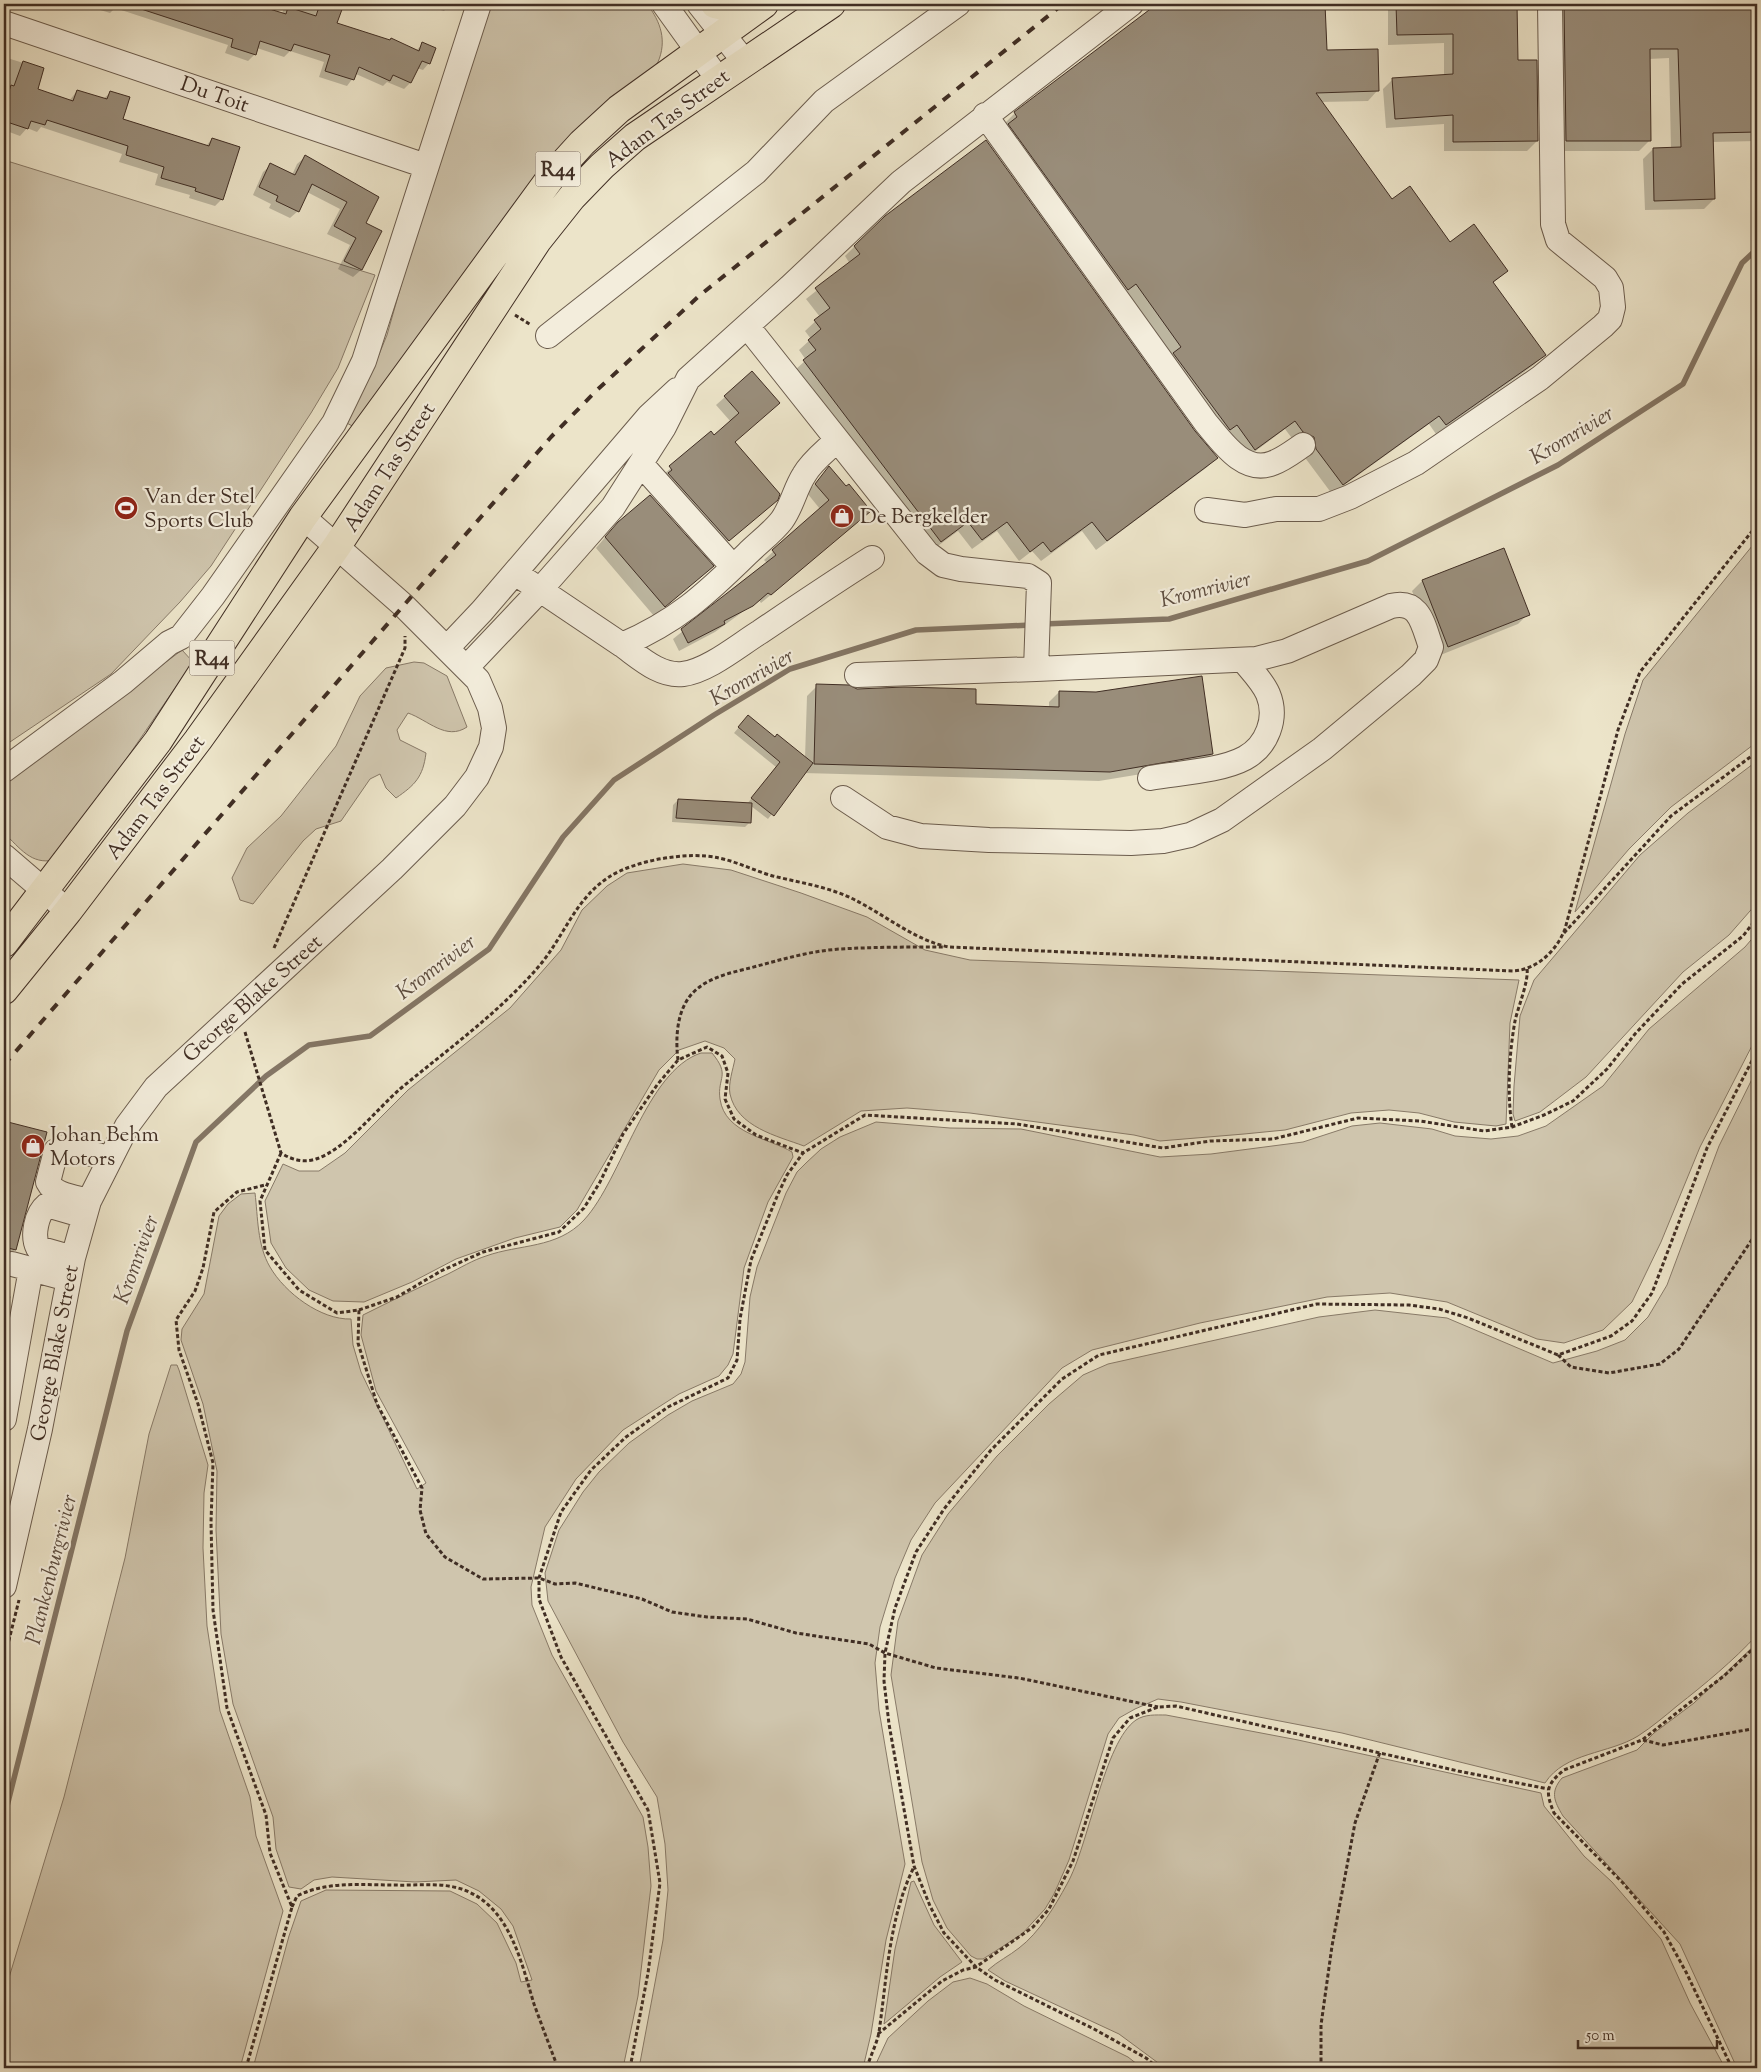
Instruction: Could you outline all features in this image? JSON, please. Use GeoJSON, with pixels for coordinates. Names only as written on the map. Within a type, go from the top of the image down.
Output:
{"type":"FeatureCollection","features":[{"type":"Feature","properties":{"kind":"main road"},"geometry":{"type":"LineString","coordinates":[[715,4],[737,9],[761,7]]}},
{"type":"Feature","properties":{"kind":"main road","name":"Adam Tas Street"},"geometry":{"type":"LineString","coordinates":[[4,990],[38,950],[198,740],[337,546],[537,241],[572,197],[602,166],[635,137],[718,78],[831,4]]}},
{"type":"Feature","properties":{"kind":"main road","name":"Adam Tas Street"},"geometry":{"type":"LineString","coordinates":[[8,931],[44,890],[158,741],[303,517],[552,176],[582,143],[619,109],[722,33],[761,7]]}},
{"type":"Feature","properties":{"kind":"street"},"geometry":{"type":"LineString","coordinates":[[4,770],[123,682],[169,643],[181,637],[276,507],[334,423],[364,362],[400,257],[426,166],[479,4]]}},
{"type":"Feature","properties":{"kind":"street"},"geometry":{"type":"LineString","coordinates":[[664,4],[718,78]]}},
{"type":"Feature","properties":{"kind":"street"},"geometry":{"type":"LineString","coordinates":[[699,4],[744,61]]}},
{"type":"Feature","properties":{"kind":"street"},"geometry":{"type":"LineString","coordinates":[[548,336],[756,172],[824,101],[958,4]]}},
{"type":"Feature","properties":{"kind":"street"},"geometry":{"type":"LineString","coordinates":[[447,648],[515,573],[648,416],[901,182],[985,115],[1131,4]]}},
{"type":"Feature","properties":{"kind":"street"},"geometry":{"type":"LineString","coordinates":[[1207,510],[1245,515],[1276,509],[1319,509],[1350,497],[1416,463],[1540,378],[1610,319],[1614,298],[1611,288],[1605,278],[1558,240],[1553,224],[1550,4]]}},
{"type":"Feature","properties":{"kind":"street","name":"Du Toit"},"geometry":{"type":"LineString","coordinates":[[4,23],[426,166]]}},
{"type":"Feature","properties":{"kind":"street"},"geometry":{"type":"LineString","coordinates":[[985,115],[1206,423],[1229,450],[1242,462],[1264,466],[1275,463],[1303,445]]}},
{"type":"Feature","properties":{"kind":"street"},"geometry":{"type":"LineString","coordinates":[[747,326],[927,553],[943,565],[961,569],[1028,576],[1039,583],[1036,669]]}},
{"type":"Feature","properties":{"kind":"street"},"geometry":{"type":"LineString","coordinates":[[467,667],[540,590],[612,507],[642,464],[664,427],[688,379]]}},
{"type":"Feature","properties":{"kind":"street"},"geometry":{"type":"LineString","coordinates":[[622,645],[653,631],[676,617],[698,600],[733,567],[781,521],[810,466],[838,440]]}},
{"type":"Feature","properties":{"kind":"street"},"geometry":{"type":"LineString","coordinates":[[642,464],[733,567]]}},
{"type":"Feature","properties":{"kind":"street","name":"George Blake Street"},"geometry":{"type":"LineString","coordinates":[[4,1586],[40,1429],[71,1268],[87,1208],[109,1158],[127,1126],[156,1087],[392,869],[455,806],[477,777],[491,747],[494,728],[490,708],[483,690],[467,667],[337,546],[303,517]]}},
{"type":"Feature","properties":{"kind":"street"},"geometry":{"type":"LineString","coordinates":[[515,573],[656,668],[670,674],[683,674],[697,670],[729,652],[872,558]]}},
{"type":"Feature","properties":{"kind":"street"},"geometry":{"type":"LineString","coordinates":[[843,798],[887,827],[920,836],[988,840],[1131,843],[1163,841],[1190,835],[1222,820],[1322,749],[1411,675],[1426,660],[1431,647],[1414,609],[1402,604],[1391,606],[1287,651],[1243,660],[1223,659],[1036,669],[857,675]]}},
{"type":"Feature","properties":{"kind":"street"},"geometry":{"type":"LineString","coordinates":[[1150,778],[1227,765],[1245,758],[1258,749],[1266,738],[1272,712],[1269,695],[1243,660]]}},
{"type":"Feature","properties":{"kind":"street"},"geometry":{"type":"LineString","coordinates":[[4,856],[68,911]]}},
{"type":"Feature","properties":{"kind":"street"},"geometry":{"type":"LineString","coordinates":[[8,931],[38,950]]}},
{"type":"Feature","properties":{"kind":"street"},"geometry":{"type":"LineString","coordinates":[[87,1208],[56,1192],[48,1182],[56,1151],[64,1147],[109,1158]]}},
{"type":"Feature","properties":{"kind":"street"},"geometry":{"type":"LineString","coordinates":[[71,1268],[38,1248],[34,1239],[41,1210],[46,1205],[87,1208]]}},
{"type":"Feature","properties":{"kind":"street"},"geometry":{"type":"LineString","coordinates":[[40,1429],[4,1419],[21,1266],[71,1268]]}},
{"type":"Feature","properties":{"kind":"path"},"geometry":{"type":"LineString","coordinates":[[1562,936],[1618,730],[1640,672],[1757,525]]}},
{"type":"Feature","properties":{"kind":"path"},"geometry":{"type":"LineString","coordinates":[[271,954],[404,648],[405,631]]}},
{"type":"Feature","properties":{"kind":"path"},"geometry":{"type":"LineString","coordinates":[[678,1060],[676,1042],[678,1024],[684,1006],[696,989],[733,972],[796,956],[839,949],[949,947],[1513,971],[1527,968],[1548,955],[1562,936],[1671,816],[1757,752]]}},
{"type":"Feature","properties":{"kind":"path"},"geometry":{"type":"LineString","coordinates":[[243,1024],[281,1154],[290,1159],[304,1162],[316,1159],[344,1141],[399,1090],[475,1029],[504,1003],[553,949],[587,895],[596,886],[623,868],[689,856],[719,858],[770,875],[842,894],[927,940],[949,947]]}},
{"type":"Feature","properties":{"kind":"path"},"geometry":{"type":"LineString","coordinates":[[630,2068],[648,1973],[660,1883],[648,1810],[561,1658],[539,1599],[539,1578],[560,1512],[591,1470],[626,1438],[668,1407],[728,1378],[737,1360],[740,1319],[751,1260],[781,1188],[803,1153],[865,1115],[1017,1124],[1163,1148],[1210,1141],[1273,1139],[1358,1118],[1420,1121],[1484,1131],[1512,1127],[1544,1116],[1573,1101],[1607,1069],[1635,1034],[1682,984],[1743,936],[1757,918]]}},
{"type":"Feature","properties":{"kind":"path"},"geometry":{"type":"LineString","coordinates":[[1512,1127],[1509,1109],[1511,1055],[1521,995],[1528,977],[1527,968]]}},
{"type":"Feature","properties":{"kind":"path"},"geometry":{"type":"LineString","coordinates":[[281,1154],[260,1201],[265,1250],[299,1290],[337,1313],[359,1310],[397,1297],[441,1271],[483,1252],[558,1232],[584,1208],[600,1182],[623,1134],[657,1085],[678,1060],[707,1047],[722,1056],[728,1073],[725,1099],[734,1119],[756,1135],[803,1153]]}},
{"type":"Feature","properties":{"kind":"path"},"geometry":{"type":"LineString","coordinates":[[1558,1355],[1611,1336],[1632,1321],[1652,1293],[1708,1148],[1757,1051]]}},
{"type":"Feature","properties":{"kind":"path"},"geometry":{"type":"LineString","coordinates":[[266,1185],[237,1192],[214,1212],[203,1268],[196,1291],[176,1320],[179,1350],[198,1404],[213,1463],[210,1522],[213,1610],[227,1708],[266,1815],[270,1853],[292,1907]]}},
{"type":"Feature","properties":{"kind":"path"},"geometry":{"type":"LineString","coordinates":[[1158,2068],[1146,2058],[1094,2029],[995,1980],[976,1967],[944,1933],[930,1906],[914,1866],[905,1805],[889,1724],[884,1681],[885,1652],[895,1608],[916,1552],[944,1509],[991,1450],[1062,1379],[1100,1355],[1317,1304],[1409,1305],[1439,1309],[1468,1318],[1558,1355],[1571,1367],[1610,1373],[1660,1364],[1679,1349],[1757,1232]]}},
{"type":"Feature","properties":{"kind":"path"},"geometry":{"type":"LineString","coordinates":[[359,1310],[358,1343],[377,1404],[422,1488],[420,1510],[426,1534],[445,1557],[483,1579],[539,1578],[555,1584],[575,1583],[642,1599],[672,1612],[707,1618],[748,1618],[796,1633],[869,1644],[885,1652],[936,1668],[1019,1678],[1158,1707],[1176,1706],[1458,1771],[1548,1789]]}},
{"type":"Feature","properties":{"kind":"path"},"geometry":{"type":"LineString","coordinates":[[1732,2068],[1686,1972],[1664,1932],[1623,1883],[1554,1813],[1548,1798],[1548,1789],[1555,1777],[1564,1770],[1642,1740],[1725,1676],[1757,1645]]}},
{"type":"Feature","properties":{"kind":"path"},"geometry":{"type":"LineString","coordinates":[[878,2034],[942,1981],[963,1970],[976,1967],[1033,1927],[1049,1909],[1073,1861],[1113,1738],[1130,1718],[1158,1707]]}},
{"type":"Feature","properties":{"kind":"path"},"geometry":{"type":"LineString","coordinates":[[1642,1740],[1663,1745],[1757,1728]]}},
{"type":"Feature","properties":{"kind":"path"},"geometry":{"type":"LineString","coordinates":[[1321,2068],[1321,2025],[1332,1946],[1355,1823],[1380,1752]]}},
{"type":"Feature","properties":{"kind":"path"},"geometry":{"type":"LineString","coordinates":[[868,2068],[878,2034],[889,1953],[908,1880],[914,1866]]}},
{"type":"Feature","properties":{"kind":"path"},"geometry":{"type":"LineString","coordinates":[[246,2068],[292,1907],[297,1896],[311,1889],[344,1884],[442,1884],[470,1892],[486,1904],[504,1923],[521,1961],[558,2068]]}},
{"type":"Feature","properties":{"kind":"shaded area"},"geometry":{"type":"Polygon","coordinates":[[[489,4],[647,4],[656,18],[661,32],[661,54],[658,62],[354,427],[345,422],[373,369],[387,335],[412,247],[489,4]]]}},
{"type":"Feature","properties":{"kind":"shaded area","name":"Van der Stel Sports Club"},"geometry":{"type":"Polygon","coordinates":[[[4,160],[375,275],[338,368],[311,413],[211,566],[180,602],[111,674],[4,746],[4,160]]]}},
{"type":"Feature","properties":{"kind":"shaded area"},"geometry":{"type":"Polygon","coordinates":[[[1757,540],[1757,742],[1671,807],[1629,849],[1575,912],[1625,734],[1643,680],[1757,540]]]}},
{"type":"Feature","properties":{"kind":"shaded area"},"geometry":{"type":"Polygon","coordinates":[[[182,650],[193,662],[96,803],[54,860],[39,860],[26,854],[4,833],[4,783],[182,650]]]}},
{"type":"Feature","properties":{"kind":"shaded area"},"geometry":{"type":"Polygon","coordinates":[[[414,662],[424,663],[447,676],[467,727],[459,731],[444,731],[408,713],[397,730],[400,740],[426,753],[423,768],[417,780],[396,798],[386,788],[380,774],[370,779],[341,821],[316,829],[303,841],[253,904],[240,900],[232,878],[247,848],[281,816],[336,746],[360,696],[386,668],[414,662]]]}},
{"type":"Feature","properties":{"kind":"shaded area"},"geometry":{"type":"Polygon","coordinates":[[[1757,761],[1757,903],[1729,935],[1683,972],[1586,1077],[1540,1112],[1515,1121],[1513,1114],[1514,1086],[1520,1016],[1534,980],[1640,855],[1688,813],[1757,761]]]}},
{"type":"Feature","properties":{"kind":"shaded area"},"geometry":{"type":"Polygon","coordinates":[[[683,864],[731,870],[801,893],[867,917],[925,950],[970,960],[1519,980],[1510,1023],[1506,1124],[1496,1126],[1454,1122],[1419,1113],[1389,1110],[1351,1113],[1285,1130],[1160,1141],[1134,1135],[970,1113],[907,1108],[861,1111],[804,1146],[760,1129],[741,1115],[734,1105],[730,1094],[730,1081],[735,1059],[724,1048],[705,1041],[679,1050],[659,1070],[577,1210],[560,1227],[515,1238],[456,1259],[412,1282],[364,1302],[333,1301],[309,1290],[286,1268],[271,1243],[265,1201],[283,1164],[299,1171],[319,1171],[345,1153],[408,1090],[510,1008],[561,950],[582,910],[607,886],[627,873],[683,864]]]}},
{"type":"Feature","properties":{"kind":"shaded area"},"geometry":{"type":"Polygon","coordinates":[[[1757,933],[1757,1036],[1700,1147],[1661,1242],[1632,1302],[1603,1330],[1564,1343],[1537,1339],[1447,1302],[1390,1293],[1327,1297],[1200,1323],[1092,1350],[1062,1368],[935,1503],[911,1540],[895,1578],[880,1627],[875,1663],[879,1710],[905,1864],[886,1940],[871,2034],[863,2068],[639,2068],[663,1940],[668,1890],[665,1844],[657,1797],[623,1742],[548,1601],[545,1573],[559,1530],[583,1492],[599,1472],[629,1443],[668,1415],[692,1401],[733,1384],[741,1374],[745,1362],[750,1297],[757,1267],[786,1193],[797,1172],[821,1149],[840,1137],[876,1122],[950,1128],[1021,1129],[1160,1157],[1211,1154],[1303,1142],[1352,1126],[1380,1123],[1432,1129],[1455,1136],[1491,1139],[1518,1136],[1546,1126],[1603,1086],[1649,1029],[1745,947],[1757,933]]]}},
{"type":"Feature","properties":{"kind":"shaded area"},"geometry":{"type":"Polygon","coordinates":[[[701,1053],[712,1053],[721,1067],[720,1099],[724,1111],[730,1120],[749,1133],[792,1152],[793,1157],[768,1202],[744,1268],[733,1354],[728,1365],[719,1376],[679,1394],[623,1430],[576,1479],[545,1527],[531,1587],[532,1605],[552,1655],[643,1817],[648,1847],[651,1886],[638,1996],[623,2068],[253,2068],[289,1936],[301,1901],[326,1890],[450,1891],[477,1904],[497,1923],[516,1963],[521,1982],[532,1980],[513,1926],[501,1909],[479,1891],[456,1880],[415,1882],[332,1877],[314,1880],[301,1889],[289,1887],[276,1849],[273,1817],[233,1704],[221,1634],[216,1530],[217,1471],[203,1404],[181,1340],[182,1329],[204,1294],[219,1216],[228,1204],[241,1194],[255,1193],[263,1250],[270,1267],[277,1277],[294,1295],[316,1310],[328,1315],[351,1319],[353,1345],[361,1372],[417,1489],[426,1483],[376,1391],[361,1335],[363,1315],[471,1262],[499,1252],[550,1241],[573,1229],[584,1220],[598,1202],[636,1128],[665,1081],[682,1064],[701,1053]]]}},
{"type":"Feature","properties":{"kind":"shaded area"},"geometry":{"type":"Polygon","coordinates":[[[1757,1069],[1757,1635],[1719,1672],[1643,1733],[1614,1747],[1576,1759],[1564,1765],[1545,1783],[1342,1733],[1158,1699],[1119,1718],[1108,1734],[1069,1860],[1045,1909],[1022,1934],[983,1959],[971,1956],[947,1928],[933,1900],[922,1862],[891,1675],[898,1621],[922,1555],[948,1514],[997,1456],[1049,1404],[1083,1375],[1108,1364],[1319,1317],[1375,1310],[1447,1318],[1553,1363],[1597,1351],[1625,1340],[1648,1317],[1667,1285],[1719,1146],[1757,1069]]]}},
{"type":"Feature","properties":{"kind":"shaded area"},"geometry":{"type":"Polygon","coordinates":[[[171,1365],[177,1365],[179,1370],[208,1465],[204,1493],[203,1548],[207,1626],[220,1711],[250,1797],[256,1836],[283,1911],[240,2068],[4,2068],[4,1994],[64,1797],[125,1558],[149,1434],[171,1365]]]}},
{"type":"Feature","properties":{"kind":"shaded area"},"geometry":{"type":"Polygon","coordinates":[[[1757,1643],[1757,2068],[1737,2068],[1680,1944],[1563,1816],[1557,1806],[1555,1792],[1562,1778],[1637,1750],[1654,1733],[1694,1703],[1757,1643]]]}},
{"type":"Feature","properties":{"kind":"shaded area"},"geometry":{"type":"Polygon","coordinates":[[[1151,1715],[1166,1715],[1298,1740],[1541,1793],[1544,1806],[1584,1856],[1612,1882],[1661,1939],[1690,2003],[1725,2068],[1165,2068],[1119,2034],[1005,1981],[988,1970],[1019,1948],[1033,1935],[1046,1919],[1067,1884],[1083,1845],[1106,1771],[1115,1749],[1125,1732],[1139,1718],[1151,1715]]]}},
{"type":"Feature","properties":{"kind":"shaded area"},"geometry":{"type":"Polygon","coordinates":[[[914,1881],[934,1925],[962,1962],[940,1977],[884,2024],[895,1949],[911,1882],[914,1881]]]}},
{"type":"Feature","properties":{"kind":"shaded area"},"geometry":{"type":"Polygon","coordinates":[[[970,1978],[987,1984],[1024,2006],[1128,2057],[1142,2068],[874,2068],[888,2038],[928,2001],[953,1982],[970,1978]]]}},
{"type":"Feature","properties":{"kind":"building"},"geometry":{"type":"Polygon","coordinates":[[[136,4],[253,4],[286,14],[288,7],[316,16],[320,4],[344,4],[337,23],[390,40],[391,38],[419,51],[422,42],[436,48],[430,64],[422,61],[411,83],[393,75],[390,81],[359,67],[354,80],[325,71],[330,55],[294,44],[291,51],[260,41],[256,55],[231,47],[233,39],[135,7],[136,4]]]}},
{"type":"Feature","properties":{"kind":"building"},"geometry":{"type":"Polygon","coordinates":[[[1157,4],[1325,4],[1327,50],[1378,49],[1379,91],[1316,93],[1392,199],[1410,186],[1450,242],[1474,224],[1508,271],[1493,282],[1546,355],[1446,425],[1439,416],[1343,485],[1316,449],[1314,437],[1303,432],[1295,421],[1255,450],[1237,425],[1230,430],[1173,353],[1181,347],[1136,284],[1128,290],[1008,124],[1017,117],[1014,112],[1157,4]]]}},
{"type":"Feature","properties":{"kind":"building"},"geometry":{"type":"Polygon","coordinates":[[[1396,4],[1517,4],[1518,60],[1537,60],[1538,141],[1453,142],[1453,115],[1395,119],[1392,78],[1453,74],[1453,34],[1397,35],[1396,4]]]}},
{"type":"Feature","properties":{"kind":"building"},"geometry":{"type":"Polygon","coordinates":[[[1564,4],[1757,4],[1757,132],[1713,133],[1715,199],[1654,201],[1653,148],[1681,147],[1678,49],[1650,49],[1651,141],[1566,141],[1564,4]]]}},
{"type":"Feature","properties":{"kind":"building"},"geometry":{"type":"Polygon","coordinates":[[[23,61],[44,68],[38,89],[73,101],[77,90],[107,99],[110,91],[130,97],[123,119],[209,146],[212,138],[240,147],[223,200],[195,191],[196,188],[161,178],[164,167],[126,155],[128,146],[47,120],[45,125],[31,121],[28,129],[4,121],[4,107],[11,85],[14,86],[23,61]]]}},
{"type":"Feature","properties":{"kind":"building"},"geometry":{"type":"Polygon","coordinates":[[[986,140],[1195,431],[1218,458],[1107,541],[1092,522],[1051,552],[1043,542],[1030,552],[1007,522],[982,540],[968,522],[941,542],[803,360],[816,350],[808,340],[821,329],[814,320],[830,308],[815,288],[860,254],[854,246],[885,216],[986,140]]]}},
{"type":"Feature","properties":{"kind":"building"},"geometry":{"type":"Polygon","coordinates":[[[305,155],[379,197],[366,223],[382,231],[362,270],[344,261],[356,238],[334,226],[347,202],[312,184],[299,212],[276,201],[278,196],[259,187],[270,163],[295,175],[305,155]]]}},
{"type":"Feature","properties":{"kind":"building"},"geometry":{"type":"Polygon","coordinates":[[[752,371],[780,403],[735,442],[780,494],[778,500],[729,541],[668,473],[672,470],[669,466],[711,431],[714,435],[739,413],[724,396],[752,371]]]}},
{"type":"Feature","properties":{"kind":"building"},"geometry":{"type":"Polygon","coordinates":[[[829,466],[846,486],[849,484],[871,511],[771,595],[768,593],[753,606],[724,621],[725,624],[688,643],[681,629],[776,555],[772,550],[829,500],[815,484],[829,466]]]}},
{"type":"Feature","properties":{"kind":"building"},"geometry":{"type":"Polygon","coordinates":[[[650,495],[714,566],[665,607],[605,537],[618,522],[650,495]]]}},
{"type":"Feature","properties":{"kind":"building"},"geometry":{"type":"Polygon","coordinates":[[[1504,548],[1530,615],[1448,647],[1422,580],[1504,548]]]}},
{"type":"Feature","properties":{"kind":"building"},"geometry":{"type":"Polygon","coordinates":[[[1202,676],[1213,754],[1110,772],[814,764],[816,684],[849,685],[857,689],[904,687],[976,689],[976,704],[1059,707],[1059,691],[1096,692],[1202,676]]]}},
{"type":"Feature","properties":{"kind":"building"},"geometry":{"type":"Polygon","coordinates":[[[748,715],[775,737],[777,734],[813,763],[774,816],[751,798],[780,762],[738,727],[748,715]]]}},
{"type":"Feature","properties":{"kind":"building"},"geometry":{"type":"Polygon","coordinates":[[[678,799],[752,803],[751,823],[676,818],[678,799]]]}},
{"type":"Feature","properties":{"kind":"building"},"geometry":{"type":"Polygon","coordinates":[[[4,1121],[47,1132],[16,1250],[4,1247],[4,1121]]]}},
{"type":"Feature","properties":{"kind":"waterway","name":"Kromrivier"},"geometry":{"type":"LineString","coordinates":[[1043,624],[1169,619],[1368,561],[1558,465],[1683,384],[1742,263],[1757,249]]}},
{"type":"Feature","properties":{"kind":"waterway","name":"Kromrivier"},"geometry":{"type":"LineString","coordinates":[[4,1818],[127,1331],[196,1142],[266,1076],[309,1045],[370,1036],[489,949],[563,837],[614,780],[714,715],[790,669],[916,630],[1031,625]]}},
{"type":"Feature","properties":{"kind":"railway"},"geometry":{"type":"LineString","coordinates":[[4,1065],[551,437],[596,391],[699,296],[1063,4]]}},
{"type":"Feature","properties":{"kind":"place","name":"Van der Stel Sports Club"},"geometry":{"type":"Point","coordinates":[126,508]}},
{"type":"Feature","properties":{"kind":"place","name":"De Bergkelder"},"geometry":{"type":"Point","coordinates":[842,516]}},
{"type":"Feature","properties":{"kind":"place","name":"Johan Behm Motors"},"geometry":{"type":"Point","coordinates":[33,1146]}},
{"type":"Feature","properties":{"kind":"water label","name":"Plankenburgrivier"},"geometry":{"type":"Point","coordinates":[50,1569]}}]}
